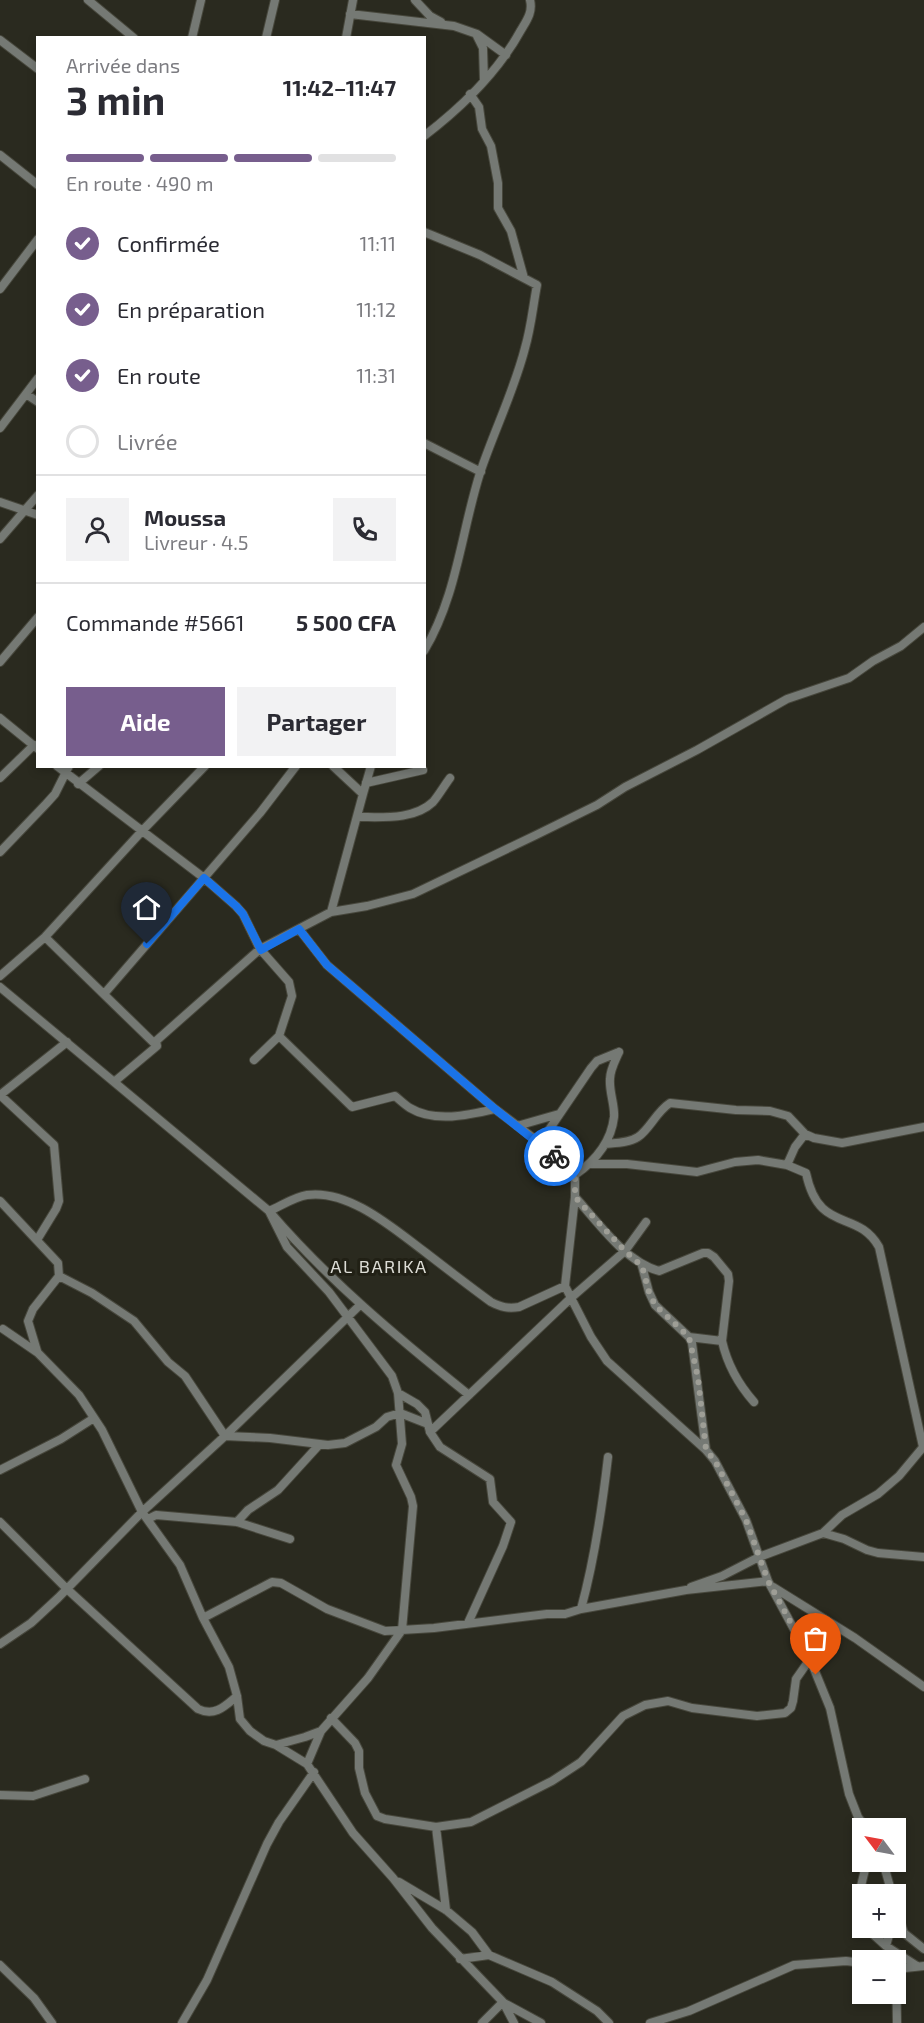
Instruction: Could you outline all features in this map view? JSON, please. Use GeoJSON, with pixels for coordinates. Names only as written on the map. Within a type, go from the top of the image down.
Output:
{"type":"FeatureCollection","features":[{"type":"Feature","properties":{"kind":"street"},"geometry":{"type":"LineString","coordinates":[[88,0],[132,36]]}},
{"type":"Feature","properties":{"kind":"street"},"geometry":{"type":"LineString","coordinates":[[192,36],[201,0]]}},
{"type":"Feature","properties":{"kind":"street"},"geometry":{"type":"LineString","coordinates":[[266,36],[275,0]]}},
{"type":"Feature","properties":{"kind":"street"},"geometry":{"type":"LineString","coordinates":[[346,36],[353,0]]}},
{"type":"Feature","properties":{"kind":"street"},"geometry":{"type":"LineString","coordinates":[[415,0],[430,16],[477,34],[506,56]]}},
{"type":"Feature","properties":{"kind":"street"},"geometry":{"type":"LineString","coordinates":[[426,134],[449,116],[506,56],[531,12],[530,0]]}},
{"type":"Feature","properties":{"kind":"street"},"geometry":{"type":"LineString","coordinates":[[350,14],[449,25]]}},
{"type":"Feature","properties":{"kind":"street"},"geometry":{"type":"LineString","coordinates":[[477,34],[483,48],[484,81]]}},
{"type":"Feature","properties":{"kind":"street"},"geometry":{"type":"LineString","coordinates":[[0,40],[36,67]]}},
{"type":"Feature","properties":{"kind":"street"},"geometry":{"type":"LineString","coordinates":[[470,94],[479,107],[483,129],[491,146],[498,183],[498,208],[511,231],[524,278]]}},
{"type":"Feature","properties":{"kind":"street"},"geometry":{"type":"LineString","coordinates":[[0,155],[36,183]]}},
{"type":"Feature","properties":{"kind":"street"},"geometry":{"type":"LineString","coordinates":[[426,232],[480,255],[537,285],[525,350],[481,472],[464,534],[455,579],[443,612],[426,647]]}},
{"type":"Feature","properties":{"kind":"street"},"geometry":{"type":"LineString","coordinates":[[0,289],[36,242]]}},
{"type":"Feature","properties":{"kind":"street"},"geometry":{"type":"LineString","coordinates":[[1,425],[36,381]]}},
{"type":"Feature","properties":{"kind":"street"},"geometry":{"type":"LineString","coordinates":[[26,394],[36,401]]}},
{"type":"Feature","properties":{"kind":"street"},"geometry":{"type":"LineString","coordinates":[[426,444],[481,472]]}},
{"type":"Feature","properties":{"kind":"street"},"geometry":{"type":"LineString","coordinates":[[0,539],[36,497]]}},
{"type":"Feature","properties":{"kind":"street"},"geometry":{"type":"LineString","coordinates":[[0,502],[36,514]]}},
{"type":"Feature","properties":{"kind":"street"},"geometry":{"type":"LineString","coordinates":[[0,662],[36,619]]}},
{"type":"Feature","properties":{"kind":"street"},"geometry":{"type":"LineString","coordinates":[[158,1046],[156,1041],[261,950],[299,929],[331,912],[367,906],[413,894],[474,866],[597,805],[625,787],[697,750],[787,699],[849,678],[873,661],[901,646],[924,627]]}},
{"type":"Feature","properties":{"kind":"street"},"geometry":{"type":"LineString","coordinates":[[0,718],[35,747],[0,778]]}},
{"type":"Feature","properties":{"kind":"street"},"geometry":{"type":"LineString","coordinates":[[78,784],[97,768]]}},
{"type":"Feature","properties":{"kind":"street"},"geometry":{"type":"LineString","coordinates":[[0,975],[45,937],[203,768]]}},
{"type":"Feature","properties":{"kind":"street"},"geometry":{"type":"LineString","coordinates":[[104,994],[267,805],[295,768]]}},
{"type":"Feature","properties":{"kind":"street"},"geometry":{"type":"LineString","coordinates":[[335,768],[363,794]]}},
{"type":"Feature","properties":{"kind":"street"},"geometry":{"type":"LineString","coordinates":[[331,912],[370,768]]}},
{"type":"Feature","properties":{"kind":"street"},"geometry":{"type":"LineString","coordinates":[[0,852],[55,794],[67,770],[78,784],[204,878],[243,914],[261,950],[289,982],[292,996],[279,1036],[254,1060]]}},
{"type":"Feature","properties":{"kind":"street"},"geometry":{"type":"LineString","coordinates":[[366,783],[423,770]]}},
{"type":"Feature","properties":{"kind":"street"},"geometry":{"type":"LineString","coordinates":[[358,817],[399,817],[424,809],[434,801],[450,778]]}},
{"type":"Feature","properties":{"kind":"street"},"geometry":{"type":"LineString","coordinates":[[299,929],[327,965],[495,1109],[540,1143],[575,1175],[575,1197],[565,1286],[591,1337],[607,1361],[706,1450],[715,1461],[746,1520],[769,1583],[810,1659],[830,1708],[849,1794],[859,1818]]}},
{"type":"Feature","properties":{"kind":"street"},"geometry":{"type":"LineString","coordinates":[[45,937],[158,1046]]}},
{"type":"Feature","properties":{"kind":"street"},"geometry":{"type":"LineString","coordinates":[[0,987],[269,1211],[300,1247],[360,1305],[469,1395]]}},
{"type":"Feature","properties":{"kind":"street"},"geometry":{"type":"LineString","coordinates":[[279,1036],[352,1107],[395,1096],[410,1108],[437,1116],[466,1115],[495,1109]]}},
{"type":"Feature","properties":{"kind":"street"},"geometry":{"type":"LineString","coordinates":[[37,1240],[59,1202],[56,1151],[50,1139],[0,1095],[67,1042]]}},
{"type":"Feature","properties":{"kind":"street"},"geometry":{"type":"LineString","coordinates":[[114,1082],[158,1046]]}},
{"type":"Feature","properties":{"kind":"street"},"geometry":{"type":"LineString","coordinates":[[540,1143],[597,1061],[619,1052],[612,1066],[609,1080],[614,1116],[605,1144],[591,1164],[575,1175]]}},
{"type":"Feature","properties":{"kind":"street"},"geometry":{"type":"LineString","coordinates":[[605,1144],[640,1136],[657,1114],[670,1102],[736,1110],[770,1111],[788,1116],[805,1134],[842,1143],[924,1127]]}},
{"type":"Feature","properties":{"kind":"street"},"geometry":{"type":"LineString","coordinates":[[517,1126],[559,1114]]}},
{"type":"Feature","properties":{"kind":"street"},"geometry":{"type":"LineString","coordinates":[[787,1165],[795,1147],[805,1134]]}},
{"type":"Feature","properties":{"kind":"street"},"geometry":{"type":"LineString","coordinates":[[591,1164],[627,1164],[697,1173],[735,1162],[758,1160],[787,1165],[806,1173],[809,1189],[822,1210],[871,1235],[879,1247],[924,1447],[878,1494],[842,1515],[823,1533],[759,1557],[722,1576],[686,1590]]}},
{"type":"Feature","properties":{"kind":"street"},"geometry":{"type":"LineString","coordinates":[[269,1211],[306,1195],[322,1195],[346,1201],[390,1226],[491,1302],[501,1307],[519,1307],[565,1286]]}},
{"type":"Feature","properties":{"kind":"street"},"geometry":{"type":"LineString","coordinates":[[575,1197],[642,1266],[659,1271],[703,1253],[714,1257],[728,1274],[729,1281],[722,1341],[737,1378],[754,1402]]}},
{"type":"Feature","properties":{"kind":"street"},"geometry":{"type":"LineString","coordinates":[[0,1201],[58,1263],[59,1276],[33,1309],[28,1321],[38,1353]]}},
{"type":"Feature","properties":{"kind":"street"},"geometry":{"type":"LineString","coordinates":[[269,1211],[287,1247],[349,1316],[392,1376],[398,1393],[402,1444],[396,1465],[413,1506],[402,1630],[368,1678],[321,1731],[307,1764]]}},
{"type":"Feature","properties":{"kind":"street"},"geometry":{"type":"LineString","coordinates":[[429,1428],[469,1395],[572,1297],[625,1251],[646,1222]]}},
{"type":"Feature","properties":{"kind":"street"},"geometry":{"type":"LineString","coordinates":[[642,1266],[655,1305],[689,1337],[698,1378],[706,1450]]}},
{"type":"Feature","properties":{"kind":"street"},"geometry":{"type":"LineString","coordinates":[[59,1276],[92,1293],[134,1321],[168,1362],[185,1376],[225,1436]]}},
{"type":"Feature","properties":{"kind":"street"},"geometry":{"type":"LineString","coordinates":[[0,1644],[31,1623],[145,1516],[360,1305]]}},
{"type":"Feature","properties":{"kind":"street"},"geometry":{"type":"LineString","coordinates":[[3,1329],[38,1353],[79,1395],[102,1430],[145,1516],[180,1565],[203,1618],[229,1667],[237,1696],[240,1719],[250,1731],[307,1764],[353,1833],[460,1959],[503,2002],[542,2023]]}},
{"type":"Feature","properties":{"kind":"street"},"geometry":{"type":"LineString","coordinates":[[689,1337],[722,1341]]}},
{"type":"Feature","properties":{"kind":"street"},"geometry":{"type":"LineString","coordinates":[[398,1393],[417,1404],[424,1412],[429,1428],[440,1448],[490,1479],[494,1502],[511,1522],[503,1546],[468,1623]]}},
{"type":"Feature","properties":{"kind":"street"},"geometry":{"type":"LineString","coordinates":[[225,1436],[270,1438],[319,1445],[345,1443],[376,1427],[387,1417],[400,1413],[429,1428]]}},
{"type":"Feature","properties":{"kind":"street"},"geometry":{"type":"LineString","coordinates":[[0,1470],[61,1439],[94,1418]]}},
{"type":"Feature","properties":{"kind":"street"},"geometry":{"type":"LineString","coordinates":[[237,1522],[248,1510],[278,1490],[319,1445]]}},
{"type":"Feature","properties":{"kind":"street"},"geometry":{"type":"LineString","coordinates":[[581,1608],[600,1525],[608,1457]]}},
{"type":"Feature","properties":{"kind":"street"},"geometry":{"type":"LineString","coordinates":[[145,1516],[237,1522],[290,1539]]}},
{"type":"Feature","properties":{"kind":"street"},"geometry":{"type":"LineString","coordinates":[[0,1522],[67,1589],[198,1709],[209,1713],[219,1711],[237,1696]]}},
{"type":"Feature","properties":{"kind":"street"},"geometry":{"type":"LineString","coordinates":[[823,1533],[878,1553],[924,1557]]}},
{"type":"Feature","properties":{"kind":"street"},"geometry":{"type":"LineString","coordinates":[[203,1618],[272,1582],[281,1582],[327,1609],[385,1631],[565,1614],[581,1608],[686,1590],[769,1583],[855,1638],[924,1687]]}},
{"type":"Feature","properties":{"kind":"street"},"geometry":{"type":"LineString","coordinates":[[331,1718],[356,1743],[365,1793],[377,1815],[385,1819],[436,1827],[471,1822],[552,1781],[581,1762],[623,1716],[645,1706],[668,1701],[692,1708],[757,1716],[785,1713],[794,1701],[796,1679],[810,1659]]}},
{"type":"Feature","properties":{"kind":"street"},"geometry":{"type":"LineString","coordinates":[[276,1745],[321,1731]]}},
{"type":"Feature","properties":{"kind":"street"},"geometry":{"type":"LineString","coordinates":[[182,2023],[207,1980],[267,1844],[279,1822],[314,1772]]}},
{"type":"Feature","properties":{"kind":"street"},"geometry":{"type":"LineString","coordinates":[[0,1795],[33,1796],[85,1779]]}},
{"type":"Feature","properties":{"kind":"street"},"geometry":{"type":"LineString","coordinates":[[436,1827],[446,1910]]}},
{"type":"Feature","properties":{"kind":"street"},"geometry":{"type":"LineString","coordinates":[[393,1878],[446,1910],[472,1932],[489,1955],[552,1982],[597,2011],[609,2023]]}},
{"type":"Feature","properties":{"kind":"street"},"geometry":{"type":"LineString","coordinates":[[906,1935],[924,1949]]}},
{"type":"Feature","properties":{"kind":"street"},"geometry":{"type":"LineString","coordinates":[[877,1938],[886,1946],[921,1966]]}},
{"type":"Feature","properties":{"kind":"street"},"geometry":{"type":"LineString","coordinates":[[886,1946],[888,1938]]}},
{"type":"Feature","properties":{"kind":"street"},"geometry":{"type":"LineString","coordinates":[[460,1959],[489,1955]]}},
{"type":"Feature","properties":{"kind":"street"},"geometry":{"type":"LineString","coordinates":[[650,2023],[689,2011],[794,1965],[852,1962]]}},
{"type":"Feature","properties":{"kind":"street"},"geometry":{"type":"LineString","coordinates":[[0,1965],[34,1998],[52,2023]]}},
{"type":"Feature","properties":{"kind":"street"},"geometry":{"type":"LineString","coordinates":[[906,1968],[921,1966]]}},
{"type":"Feature","properties":{"kind":"street"},"geometry":{"type":"LineString","coordinates":[[483,2023],[503,2002]]}},
{"type":"Feature","properties":{"kind":"street"},"geometry":{"type":"LineString","coordinates":[[503,2002],[514,2023]]}},
{"type":"Feature","properties":{"kind":"street"},"geometry":{"type":"LineString","coordinates":[[897,2004],[897,2023]]}},
{"type":"Feature","properties":{"kind":"way so far"},"geometry":{"type":"LineString","coordinates":[[554,1156],[575,1175],[575,1197],[642,1266],[652,1302],[689,1337],[698,1378],[706,1450],[715,1461],[746,1520],[768,1581],[804,1647],[816,1675]]}},
{"type":"Feature","properties":{"kind":"district","name":"AL BARIKA"},"geometry":{"type":"Point","coordinates":[379,1267]}},
{"type":"Feature","properties":{"kind":"route"},"geometry":{"type":"LineString","coordinates":[[147,944],[204,878],[243,914],[261,950],[299,929],[327,965],[495,1109],[554,1156]]}}]}
